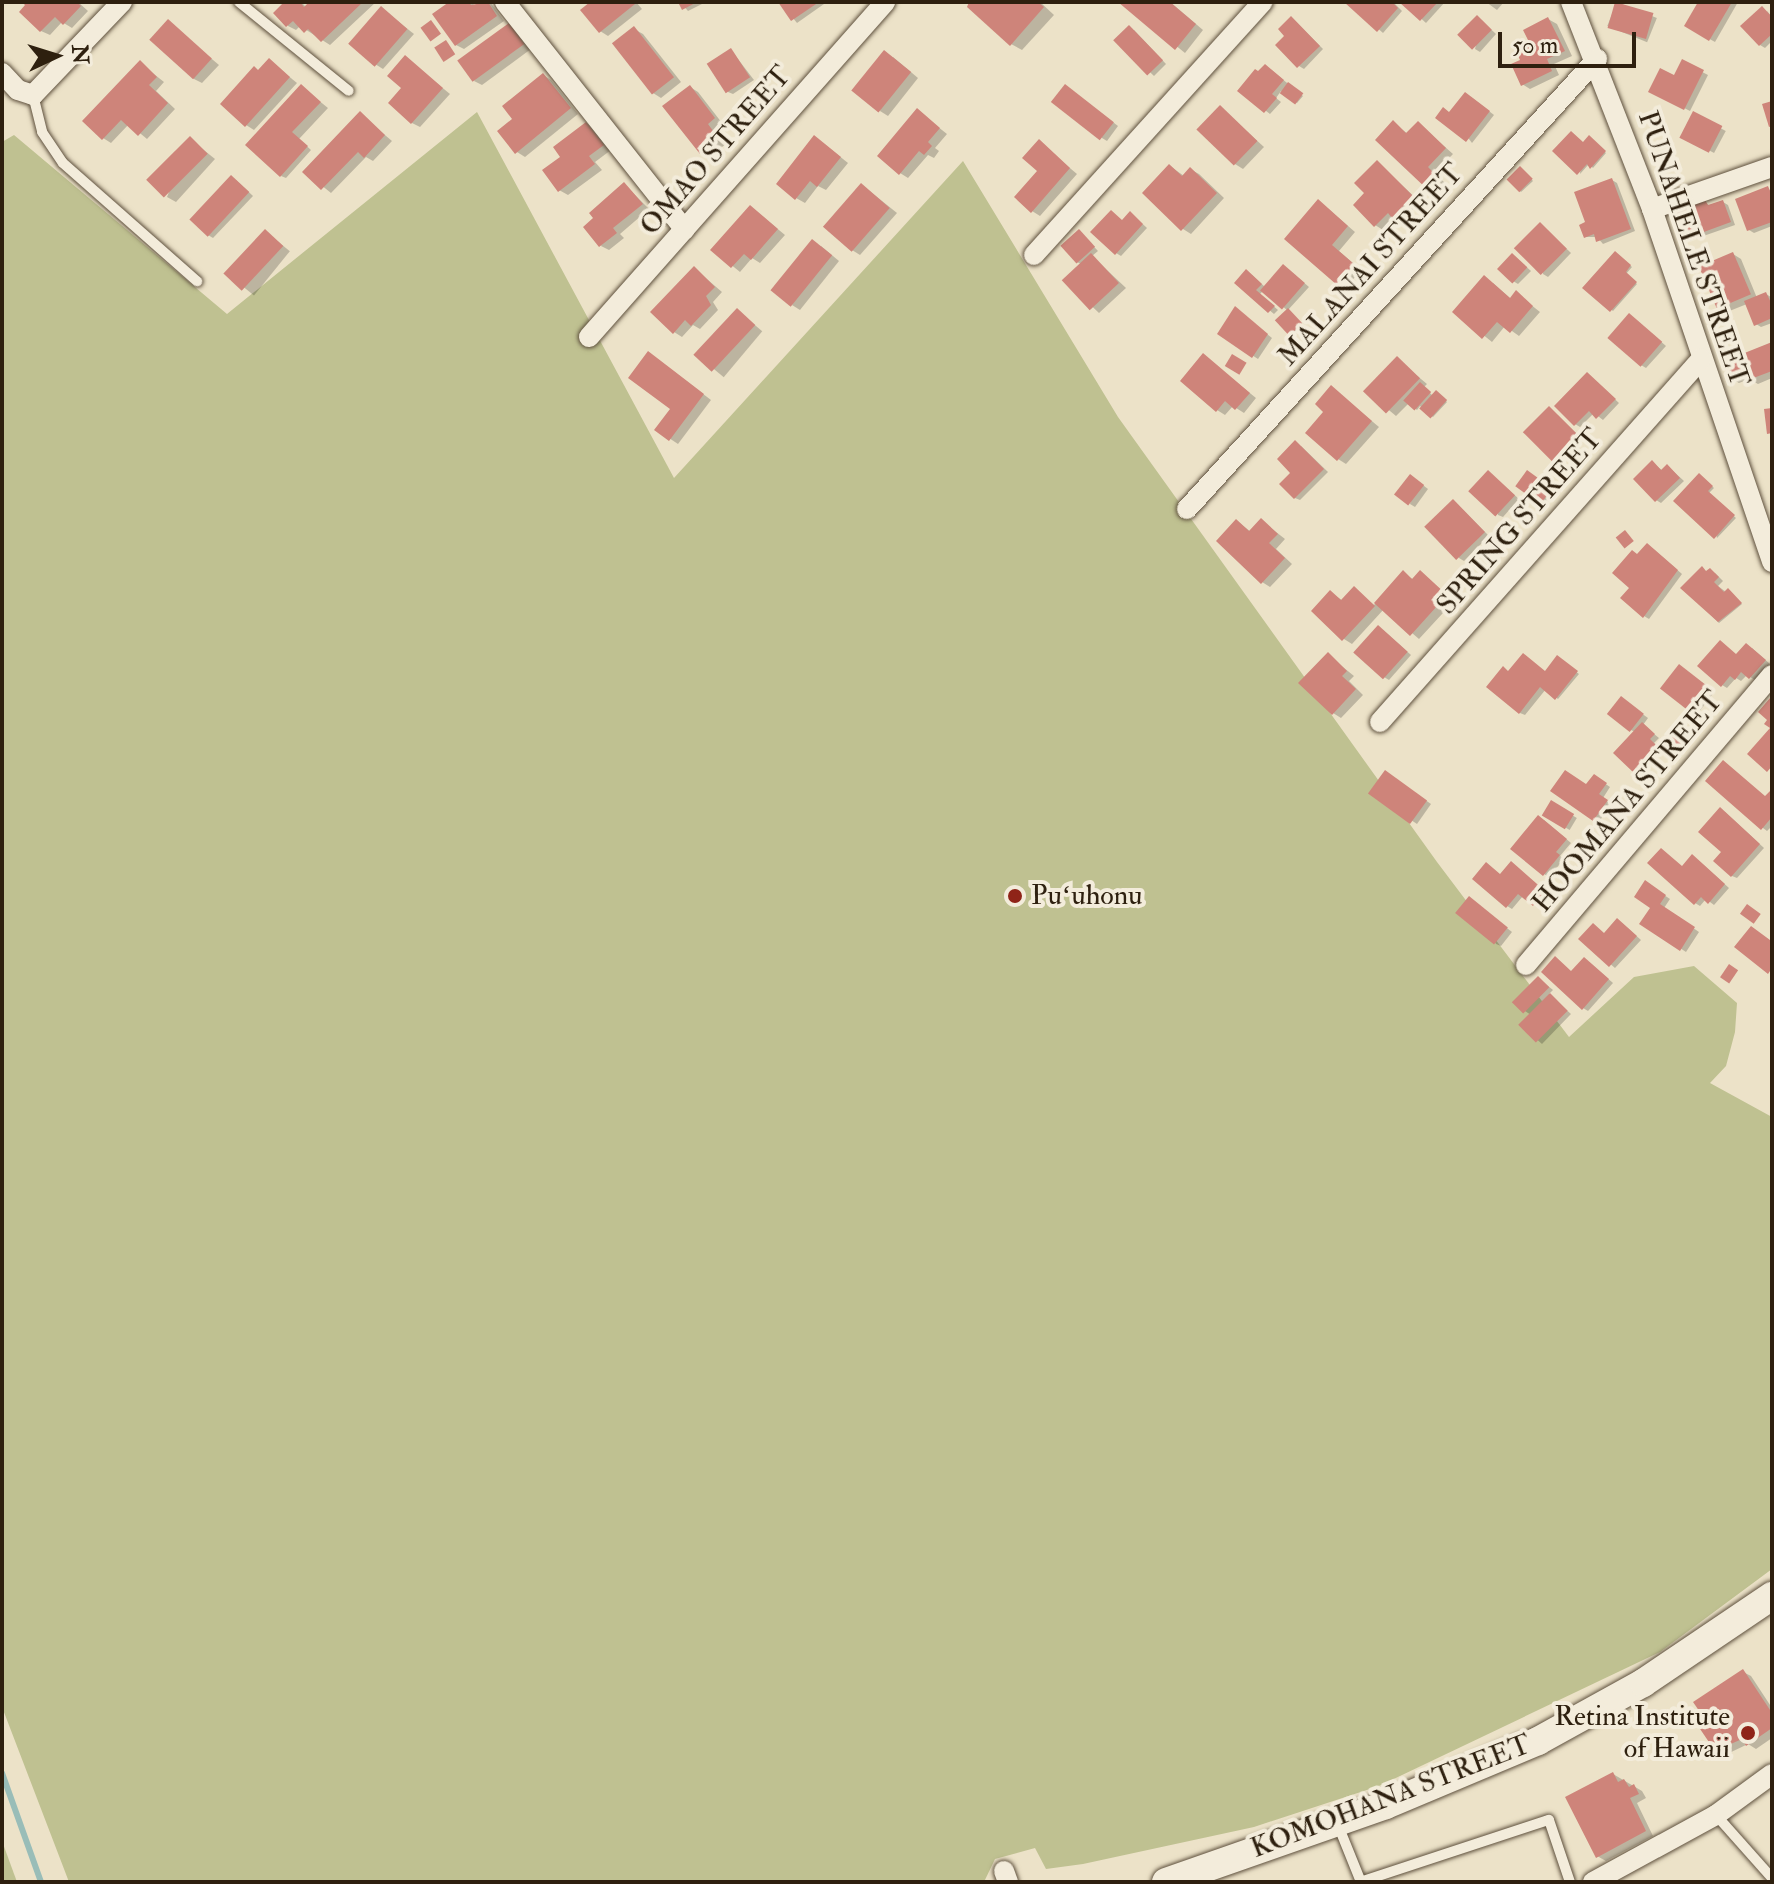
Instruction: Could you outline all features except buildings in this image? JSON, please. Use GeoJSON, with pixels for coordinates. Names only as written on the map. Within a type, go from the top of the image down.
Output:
{"type":"FeatureCollection","features":[{"type":"Feature","properties":{"kind":"main road","name":"KOMOHANA STREET"},"geometry":{"type":"LineString","coordinates":[[1166,1882],[1432,1788],[1538,1741],[1643,1683],[1772,1596]]}},
{"type":"Feature","properties":{"kind":"street"},"geometry":{"type":"LineString","coordinates":[[2,73],[18,90],[33,95],[122,2]]}},
{"type":"Feature","properties":{"kind":"street"},"geometry":{"type":"LineString","coordinates":[[505,2],[685,230]]}},
{"type":"Feature","properties":{"kind":"street","name":"OMAO STREET"},"geometry":{"type":"LineString","coordinates":[[589,337],[885,2]]}},
{"type":"Feature","properties":{"kind":"street"},"geometry":{"type":"LineString","coordinates":[[1034,255],[1263,2]]}},
{"type":"Feature","properties":{"kind":"street","name":"PUNAHELE STREET"},"geometry":{"type":"LineString","coordinates":[[1571,2],[1597,59],[1652,209],[1772,562]]}},
{"type":"Feature","properties":{"kind":"street","name":"MALANAI STREET"},"geometry":{"type":"LineString","coordinates":[[1187,509],[1597,59]]}},
{"type":"Feature","properties":{"kind":"street"},"geometry":{"type":"LineString","coordinates":[[1652,209],[1772,167]]}},
{"type":"Feature","properties":{"kind":"street","name":"SPRING STREET"},"geometry":{"type":"LineString","coordinates":[[1380,722],[1701,359]]}},
{"type":"Feature","properties":{"kind":"street","name":"HOOMANA STREET"},"geometry":{"type":"LineString","coordinates":[[1526,965],[1772,675]]}},
{"type":"Feature","properties":{"kind":"street"},"geometry":{"type":"LineString","coordinates":[[1593,1882],[1716,1815],[1772,1774]]}},
{"type":"Feature","properties":{"kind":"lane"},"geometry":{"type":"LineString","coordinates":[[239,2],[349,91]]}},
{"type":"Feature","properties":{"kind":"lane"},"geometry":{"type":"LineString","coordinates":[[33,95],[42,132],[63,163],[197,281]]}},
{"type":"Feature","properties":{"kind":"lane"},"geometry":{"type":"LineString","coordinates":[[1716,1815],[1771,1880]]}},
{"type":"Feature","properties":{"kind":"lane"},"geometry":{"type":"LineString","coordinates":[[1337,1823],[1361,1882],[1549,1820],[1570,1882]]}},
{"type":"Feature","properties":{"kind":"green space"},"geometry":{"type":"Polygon","coordinates":[[[477,112],[674,478],[963,161],[1118,417],[1437,862],[1569,1037],[1634,977],[1694,966],[1737,1003],[1735,1032],[1726,1066],[1710,1083],[1772,1117],[1772,1569],[1660,1652],[1379,1786],[1254,1827],[1083,1864],[1046,1869],[1035,1848],[995,1859],[984,1882],[69,1882],[2,1707],[2,142],[14,135],[227,314],[477,112]]]}},
{"type":"Feature","properties":{"kind":"green space"},"geometry":{"type":"Polygon","coordinates":[[[2,1841],[17,1882],[2,1882],[2,1841]]]}},
{"type":"Feature","properties":{"kind":"waterway"},"geometry":{"type":"LineString","coordinates":[[2,1773],[41,1882]]}},
{"type":"Feature","properties":{"kind":"place","name":"Puʻuhonu"},"geometry":{"type":"Point","coordinates":[1015,896]}},
{"type":"Feature","properties":{"kind":"place","name":"Retina Institute of Hawaii"},"geometry":{"type":"Point","coordinates":[1748,1733]}}]}
